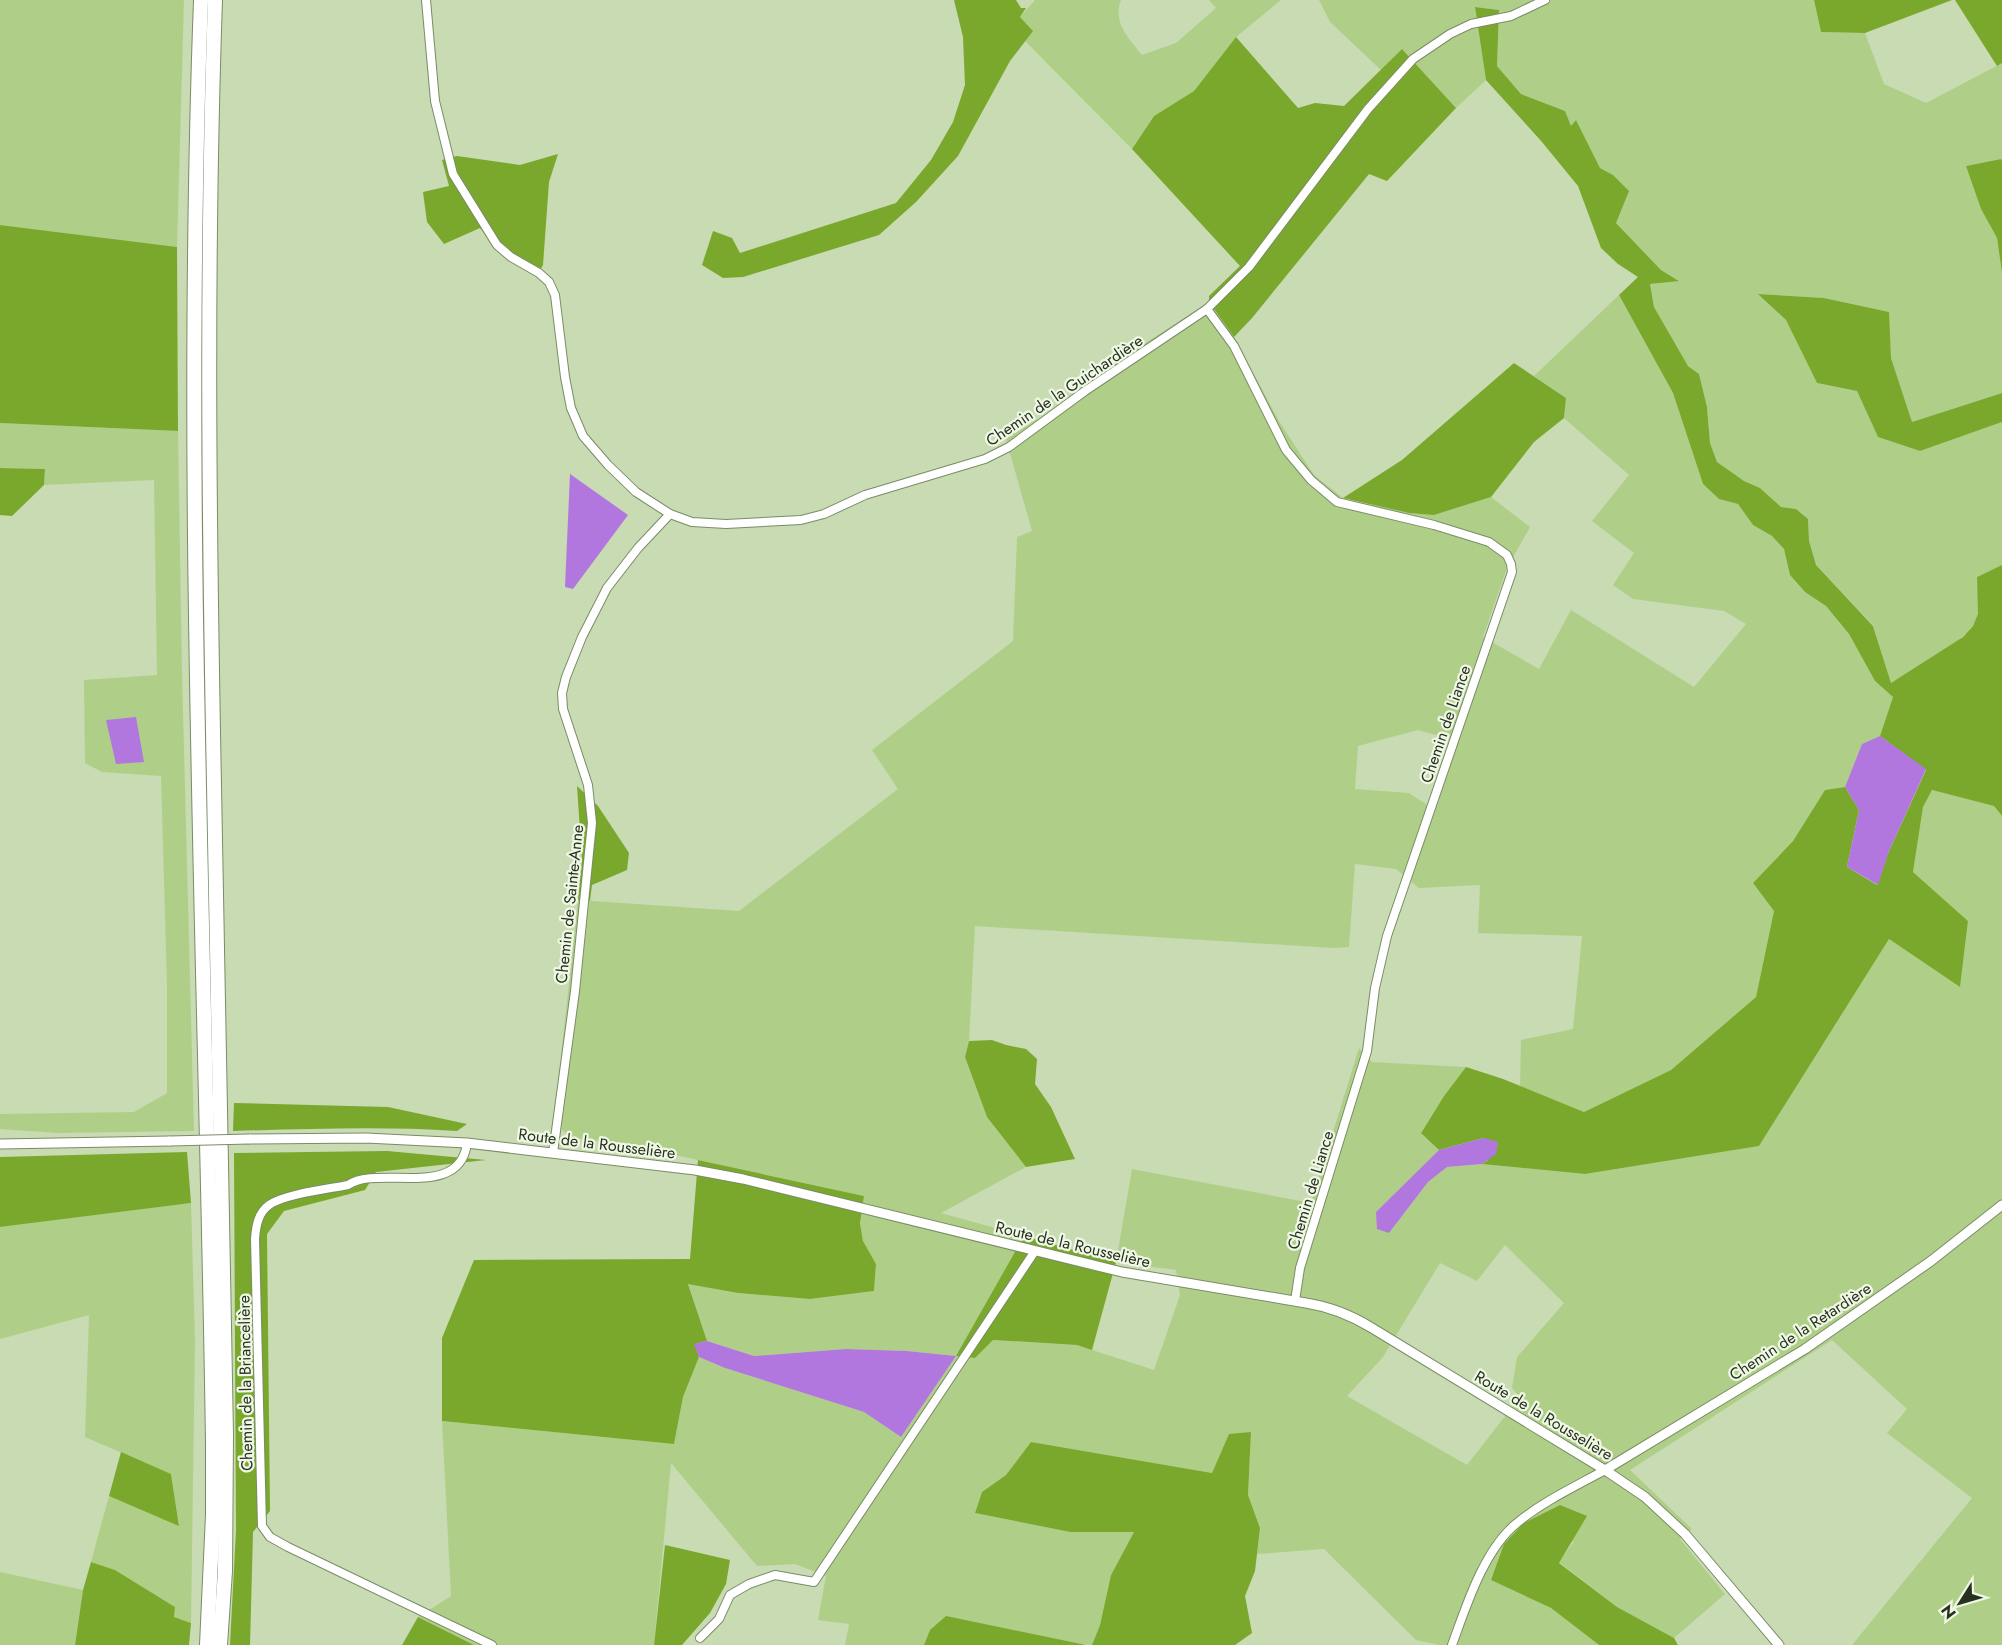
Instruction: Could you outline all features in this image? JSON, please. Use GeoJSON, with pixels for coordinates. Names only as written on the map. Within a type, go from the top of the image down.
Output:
{"type":"FeatureCollection","features":[{"type":"Feature","properties":{"kind":"highway"},"geometry":{"type":"LineString","coordinates":[[201,0],[195,390],[196,571],[213,1443],[213,1515],[207,1645]]}},
{"type":"Feature","properties":{"kind":"highway"},"geometry":{"type":"LineString","coordinates":[[215,0],[210,171],[208,375],[226,1436],[225,1571],[220,1645]]}},
{"type":"Feature","properties":{"kind":"street","name":"Chemin de la Guichardière"},"geometry":{"type":"LineString","coordinates":[[426,0],[435,101],[453,174],[496,245],[549,282],[555,295],[571,408],[583,436],[636,492],[670,514],[692,522],[726,525],[801,520],[824,514],[865,495],[985,459],[1009,447],[1084,391],[1208,309],[1249,267],[1368,109],[1413,59],[1436,42],[1470,24],[1511,16],[1545,0]]}},
{"type":"Feature","properties":{"kind":"street","name":"Chemin de Liance"},"geometry":{"type":"LineString","coordinates":[[1208,309],[1234,346],[1286,450],[1311,480],[1337,502],[1434,525],[1489,542],[1507,555],[1512,572],[1387,936],[1375,988],[1367,1051],[1300,1268],[1295,1301]]}},
{"type":"Feature","properties":{"kind":"street","name":"Chemin de Sainte-Anne"},"geometry":{"type":"LineString","coordinates":[[553,1153],[576,980],[592,823],[588,785],[563,709],[562,693],[582,637],[607,588],[638,548],[670,514]]}},
{"type":"Feature","properties":{"kind":"street","name":"Route de la Rousselière"},"geometry":{"type":"LineString","coordinates":[[0,1144],[366,1138],[467,1143],[695,1170],[743,1179],[1122,1272],[1334,1309],[1359,1320],[1605,1470],[1645,1497],[1685,1534],[1779,1645]]}},
{"type":"Feature","properties":{"kind":"street","name":"Chemin de la Briancelière"},"geometry":{"type":"LineString","coordinates":[[467,1143],[458,1167],[448,1172],[411,1178],[356,1179],[348,1185],[285,1198],[269,1205],[260,1216],[256,1225],[255,1239],[262,1526],[270,1536],[288,1547],[492,1645]]}},
{"type":"Feature","properties":{"kind":"street","name":"Chemin de la Retardière"},"geometry":{"type":"LineString","coordinates":[[1605,1470],[1804,1349],[1931,1261],[2002,1205]]}},
{"type":"Feature","properties":{"kind":"street"},"geometry":{"type":"LineString","coordinates":[[700,1638],[719,1619],[730,1595],[749,1584],[775,1575],[814,1582],[1035,1251]]}},
{"type":"Feature","properties":{"kind":"street"},"geometry":{"type":"LineString","coordinates":[[1452,1645],[1482,1571],[1502,1537],[1517,1523],[1605,1470]]}},
{"type":"Feature","properties":{"kind":"green space"},"geometry":{"type":"Polygon","coordinates":[[[0,0],[184,0],[177,247],[0,225],[0,0]]]}},
{"type":"Feature","properties":{"kind":"green space"},"geometry":{"type":"Polygon","coordinates":[[[954,0],[1016,0],[1021,8],[1026,8],[1020,17],[1033,31],[1010,61],[958,156],[916,202],[879,235],[743,277],[723,278],[702,265],[713,231],[732,238],[740,253],[896,203],[931,160],[953,122],[965,85],[963,37],[954,0]]]}},
{"type":"Feature","properties":{"kind":"green space"},"geometry":{"type":"Polygon","coordinates":[[[1035,0],[1121,0],[1120,23],[1142,55],[1176,43],[1216,8],[1209,0],[1281,0],[1236,37],[1194,91],[1154,116],[1132,149],[1025,41],[1032,31],[1020,17],[1035,0]]]}},
{"type":"Feature","properties":{"kind":"green space"},"geometry":{"type":"Polygon","coordinates":[[[1319,0],[1814,0],[1821,32],[1865,33],[1884,84],[1926,103],[2002,63],[2002,161],[2001,159],[1966,166],[1981,209],[1997,238],[2002,273],[2002,393],[1912,422],[1891,358],[1888,312],[1824,298],[1759,294],[1786,320],[1817,383],[1857,391],[1878,437],[1920,451],[2002,422],[2002,565],[1977,577],[1978,615],[1965,634],[1941,653],[1891,683],[1873,625],[1816,565],[1809,542],[1808,519],[1796,509],[1781,507],[1760,488],[1744,481],[1717,462],[1710,443],[1707,407],[1699,374],[1688,366],[1654,307],[1650,284],[1678,280],[1661,270],[1616,223],[1613,175],[1600,168],[1576,120],[1571,127],[1565,111],[1521,94],[1497,66],[1499,10],[1475,7],[1486,80],[1456,108],[1402,49],[1381,70],[1330,22],[1319,0]]]}},
{"type":"Feature","properties":{"kind":"green space"},"geometry":{"type":"Polygon","coordinates":[[[1814,0],[1952,0],[1865,33],[1821,32],[1814,0]]]}},
{"type":"Feature","properties":{"kind":"green space"},"geometry":{"type":"Polygon","coordinates":[[[1955,0],[2002,0],[2002,63],[1997,66],[1955,0]]]}},
{"type":"Feature","properties":{"kind":"green space"},"geometry":{"type":"Polygon","coordinates":[[[1475,7],[1499,10],[1497,66],[1521,94],[1565,111],[1571,126],[1576,120],[1600,168],[1613,175],[1629,191],[1616,223],[1661,270],[1679,281],[1650,284],[1654,307],[1688,366],[1699,374],[1707,407],[1710,443],[1717,462],[1744,481],[1760,488],[1781,507],[1796,509],[1808,519],[1809,541],[1816,565],[1873,626],[1891,683],[1963,637],[1973,626],[1978,614],[1977,577],[2002,565],[2002,816],[1994,806],[1932,790],[1923,807],[1913,872],[1968,921],[1960,987],[1889,939],[1759,1146],[1585,1174],[1482,1164],[1488,1160],[1484,1138],[1439,1150],[1421,1133],[1444,1096],[1466,1067],[1503,1079],[1584,1112],[1671,1070],[1756,997],[1774,911],[1753,883],[1793,841],[1825,790],[1845,787],[1859,810],[1847,867],[1877,885],[1889,851],[1926,770],[1880,736],[1893,697],[1875,681],[1849,634],[1826,606],[1805,592],[1790,575],[1784,549],[1772,536],[1753,525],[1738,504],[1719,499],[1703,484],[1673,393],[1619,295],[1638,277],[1618,264],[1601,248],[1578,186],[1486,80],[1475,7]]]}},
{"type":"Feature","properties":{"kind":"green space"},"geometry":{"type":"Polygon","coordinates":[[[1236,37],[1298,108],[1315,103],[1344,106],[1402,49],[1456,108],[1387,181],[1369,174],[1234,337],[1209,302],[1209,296],[1240,266],[1132,149],[1154,116],[1194,91],[1236,37]]]}},
{"type":"Feature","properties":{"kind":"green space"},"geometry":{"type":"Polygon","coordinates":[[[558,154],[549,182],[543,265],[540,270],[500,251],[480,228],[444,244],[427,222],[423,192],[449,186],[442,160],[457,156],[520,165],[558,154]]]}},
{"type":"Feature","properties":{"kind":"green space"},"geometry":{"type":"Polygon","coordinates":[[[2001,159],[2002,273],[1997,238],[1981,209],[1966,166],[2001,159]]]}},
{"type":"Feature","properties":{"kind":"green space"},"geometry":{"type":"Polygon","coordinates":[[[0,225],[177,247],[178,431],[0,423],[0,225]]]}},
{"type":"Feature","properties":{"kind":"green space"},"geometry":{"type":"Polygon","coordinates":[[[1758,294],[1824,298],[1889,312],[1891,358],[1912,422],[2002,393],[2002,422],[1920,451],[1878,437],[1857,391],[1817,383],[1786,320],[1758,294]]]}},
{"type":"Feature","properties":{"kind":"green space"},"geometry":{"type":"Polygon","coordinates":[[[1619,295],[1673,393],[1703,484],[1719,499],[1738,504],[1753,525],[1772,536],[1784,549],[1790,575],[1805,592],[1826,606],[1849,634],[1875,681],[1893,697],[1880,736],[1862,744],[1845,787],[1825,790],[1793,841],[1753,883],[1774,911],[1756,997],[1671,1070],[1584,1112],[1520,1086],[1521,1040],[1573,1029],[1582,936],[1478,933],[1480,885],[1419,888],[1396,869],[1355,864],[1349,947],[1334,948],[975,926],[969,1041],[965,1057],[987,1117],[1026,1167],[941,1213],[1024,1236],[957,1356],[975,1358],[992,1340],[1077,1345],[1154,1370],[1180,1295],[1176,1270],[1116,1262],[1132,1169],[1311,1203],[1359,1048],[1372,1062],[1466,1067],[1421,1132],[1439,1150],[1376,1212],[1389,1233],[1428,1182],[1447,1167],[1482,1164],[1585,1174],[1759,1146],[1889,939],[1960,987],[1968,921],[1913,872],[1923,807],[1932,790],[1994,806],[2002,816],[2002,1645],[1852,1645],[1972,1498],[1887,1433],[1907,1409],[1832,1340],[1630,1470],[1692,1529],[1680,1539],[1725,1594],[1674,1638],[1617,1607],[1559,1562],[1574,1541],[1491,1580],[1551,1608],[1599,1645],[1439,1645],[1416,1640],[1324,1549],[1257,1554],[1260,1528],[1248,1495],[1251,1432],[1229,1435],[1212,1473],[1031,1442],[1006,1475],[982,1492],[975,1513],[1070,1532],[1134,1532],[1111,1575],[1100,1625],[1092,1645],[930,1630],[924,1645],[845,1645],[849,1624],[818,1620],[826,1576],[795,1564],[757,1566],[671,1463],[654,1645],[474,1645],[418,1617],[451,1596],[442,1421],[674,1444],[683,1397],[699,1357],[725,1368],[864,1412],[901,1437],[956,1356],[907,1351],[846,1349],[754,1356],[707,1341],[688,1283],[738,1293],[810,1299],[874,1291],[876,1264],[863,1241],[860,1223],[864,1196],[634,1146],[570,1137],[554,1122],[578,900],[739,911],[898,789],[872,750],[1013,641],[1017,537],[1032,531],[1006,439],[1047,413],[1130,353],[1209,302],[1234,337],[1279,421],[1314,475],[1343,498],[1409,513],[1434,515],[1491,497],[1530,527],[1507,568],[1483,637],[1539,669],[1571,610],[1694,687],[1746,624],[1724,611],[1633,599],[1613,585],[1634,553],[1592,521],[1629,475],[1564,418],[1566,398],[1534,376],[1619,295]],[[1418,730],[1358,746],[1355,789],[1409,793],[1435,810],[1458,741],[1418,730]],[[1505,1245],[1477,1281],[1440,1263],[1383,1357],[1347,1396],[1467,1465],[1520,1397],[1512,1388],[1517,1357],[1564,1303],[1505,1245]]]}},
{"type":"Feature","properties":{"kind":"green space"},"geometry":{"type":"Polygon","coordinates":[[[1514,363],[1566,398],[1564,418],[1534,442],[1491,497],[1434,515],[1409,513],[1343,498],[1402,460],[1514,363]]]}},
{"type":"Feature","properties":{"kind":"green space"},"geometry":{"type":"Polygon","coordinates":[[[0,423],[178,431],[194,1131],[57,1133],[0,1129],[0,1114],[134,1112],[167,1093],[167,985],[161,776],[102,772],[85,763],[84,680],[157,675],[154,480],[44,485],[45,469],[0,468],[0,423]]]}},
{"type":"Feature","properties":{"kind":"green space"},"geometry":{"type":"Polygon","coordinates":[[[0,468],[45,469],[44,485],[12,516],[0,515],[0,468]]]}},
{"type":"Feature","properties":{"kind":"green space"},"geometry":{"type":"Polygon","coordinates":[[[577,786],[598,806],[629,853],[627,870],[592,885],[590,901],[578,900],[582,860],[577,786]]]}},
{"type":"Feature","properties":{"kind":"green space"},"geometry":{"type":"Polygon","coordinates":[[[992,1040],[1026,1049],[1037,1059],[1035,1084],[1051,1107],[1075,1159],[1026,1167],[987,1117],[965,1057],[969,1041],[992,1040]]]}},
{"type":"Feature","properties":{"kind":"green space"},"geometry":{"type":"Polygon","coordinates":[[[234,1103],[388,1107],[467,1124],[457,1131],[373,1128],[233,1131],[234,1103]]]}},
{"type":"Feature","properties":{"kind":"green space"},"geometry":{"type":"Polygon","coordinates":[[[387,1151],[486,1160],[376,1172],[365,1190],[284,1211],[267,1234],[270,1511],[253,1532],[250,1645],[230,1645],[236,1530],[234,1153],[387,1151]]]}},
{"type":"Feature","properties":{"kind":"green space"},"geometry":{"type":"Polygon","coordinates":[[[187,1152],[191,1203],[0,1227],[0,1157],[187,1152]]]}},
{"type":"Feature","properties":{"kind":"green space"},"geometry":{"type":"Polygon","coordinates":[[[698,1160],[864,1196],[860,1223],[863,1241],[876,1264],[874,1291],[810,1299],[738,1293],[688,1284],[707,1341],[695,1344],[699,1357],[683,1397],[674,1444],[442,1421],[442,1338],[474,1260],[690,1259],[698,1160]]]}},
{"type":"Feature","properties":{"kind":"green space"},"geometry":{"type":"Polygon","coordinates":[[[191,1203],[195,1341],[191,1623],[174,1617],[175,1607],[115,1570],[91,1562],[109,1496],[179,1525],[171,1474],[85,1437],[89,1315],[0,1339],[0,1227],[191,1203]]]}},
{"type":"Feature","properties":{"kind":"green space"},"geometry":{"type":"Polygon","coordinates":[[[1024,1236],[1116,1262],[1092,1350],[1077,1345],[993,1340],[975,1358],[956,1356],[1024,1236]]]}},
{"type":"Feature","properties":{"kind":"green space"},"geometry":{"type":"Polygon","coordinates":[[[1251,1432],[1248,1495],[1260,1528],[1255,1571],[1245,1596],[1252,1633],[1235,1645],[1092,1645],[1100,1625],[1111,1575],[1134,1532],[1070,1532],[975,1513],[982,1492],[1006,1475],[1031,1442],[1212,1473],[1229,1434],[1251,1432]]]}},
{"type":"Feature","properties":{"kind":"green space"},"geometry":{"type":"Polygon","coordinates":[[[121,1452],[171,1474],[179,1526],[109,1496],[121,1452]]]}},
{"type":"Feature","properties":{"kind":"green space"},"geometry":{"type":"Polygon","coordinates":[[[1560,1505],[1587,1516],[1559,1563],[1617,1607],[1674,1638],[1678,1645],[1599,1645],[1551,1608],[1491,1580],[1504,1544],[1524,1523],[1560,1505]]]}},
{"type":"Feature","properties":{"kind":"green space"},"geometry":{"type":"Polygon","coordinates":[[[665,1545],[730,1560],[726,1584],[710,1613],[682,1645],[654,1645],[665,1545]]]}},
{"type":"Feature","properties":{"kind":"green space"},"geometry":{"type":"Polygon","coordinates":[[[91,1562],[115,1570],[175,1607],[174,1617],[191,1623],[189,1645],[75,1645],[83,1590],[91,1562]]]}},
{"type":"Feature","properties":{"kind":"green space"},"geometry":{"type":"Polygon","coordinates":[[[0,1572],[83,1590],[75,1645],[0,1645],[0,1572]]]}},
{"type":"Feature","properties":{"kind":"green space"},"geometry":{"type":"Polygon","coordinates":[[[946,1616],[1086,1645],[924,1645],[930,1630],[946,1616]]]}},
{"type":"Feature","properties":{"kind":"green space"},"geometry":{"type":"Polygon","coordinates":[[[418,1617],[474,1645],[402,1645],[418,1617]]]}},
{"type":"Feature","properties":{"kind":"shaded area"},"geometry":{"type":"Polygon","coordinates":[[[570,474],[628,515],[573,589],[565,587],[570,474]]]}},
{"type":"Feature","properties":{"kind":"shaded area"},"geometry":{"type":"Polygon","coordinates":[[[136,717],[144,762],[116,764],[106,720],[136,717]]]}},
{"type":"Feature","properties":{"kind":"shaded area"},"geometry":{"type":"Polygon","coordinates":[[[1880,736],[1926,769],[1889,851],[1878,885],[1847,867],[1859,810],[1845,787],[1862,744],[1880,736]]]}},
{"type":"Feature","properties":{"kind":"shaded area"},"geometry":{"type":"Polygon","coordinates":[[[1484,1138],[1498,1142],[1496,1154],[1482,1164],[1447,1167],[1428,1182],[1389,1233],[1377,1229],[1376,1212],[1439,1150],[1484,1138]]]}},
{"type":"Feature","properties":{"kind":"shaded area"},"geometry":{"type":"Polygon","coordinates":[[[707,1341],[754,1356],[846,1349],[907,1351],[956,1356],[901,1437],[864,1412],[725,1368],[699,1357],[694,1344],[707,1341]]]}}]}
